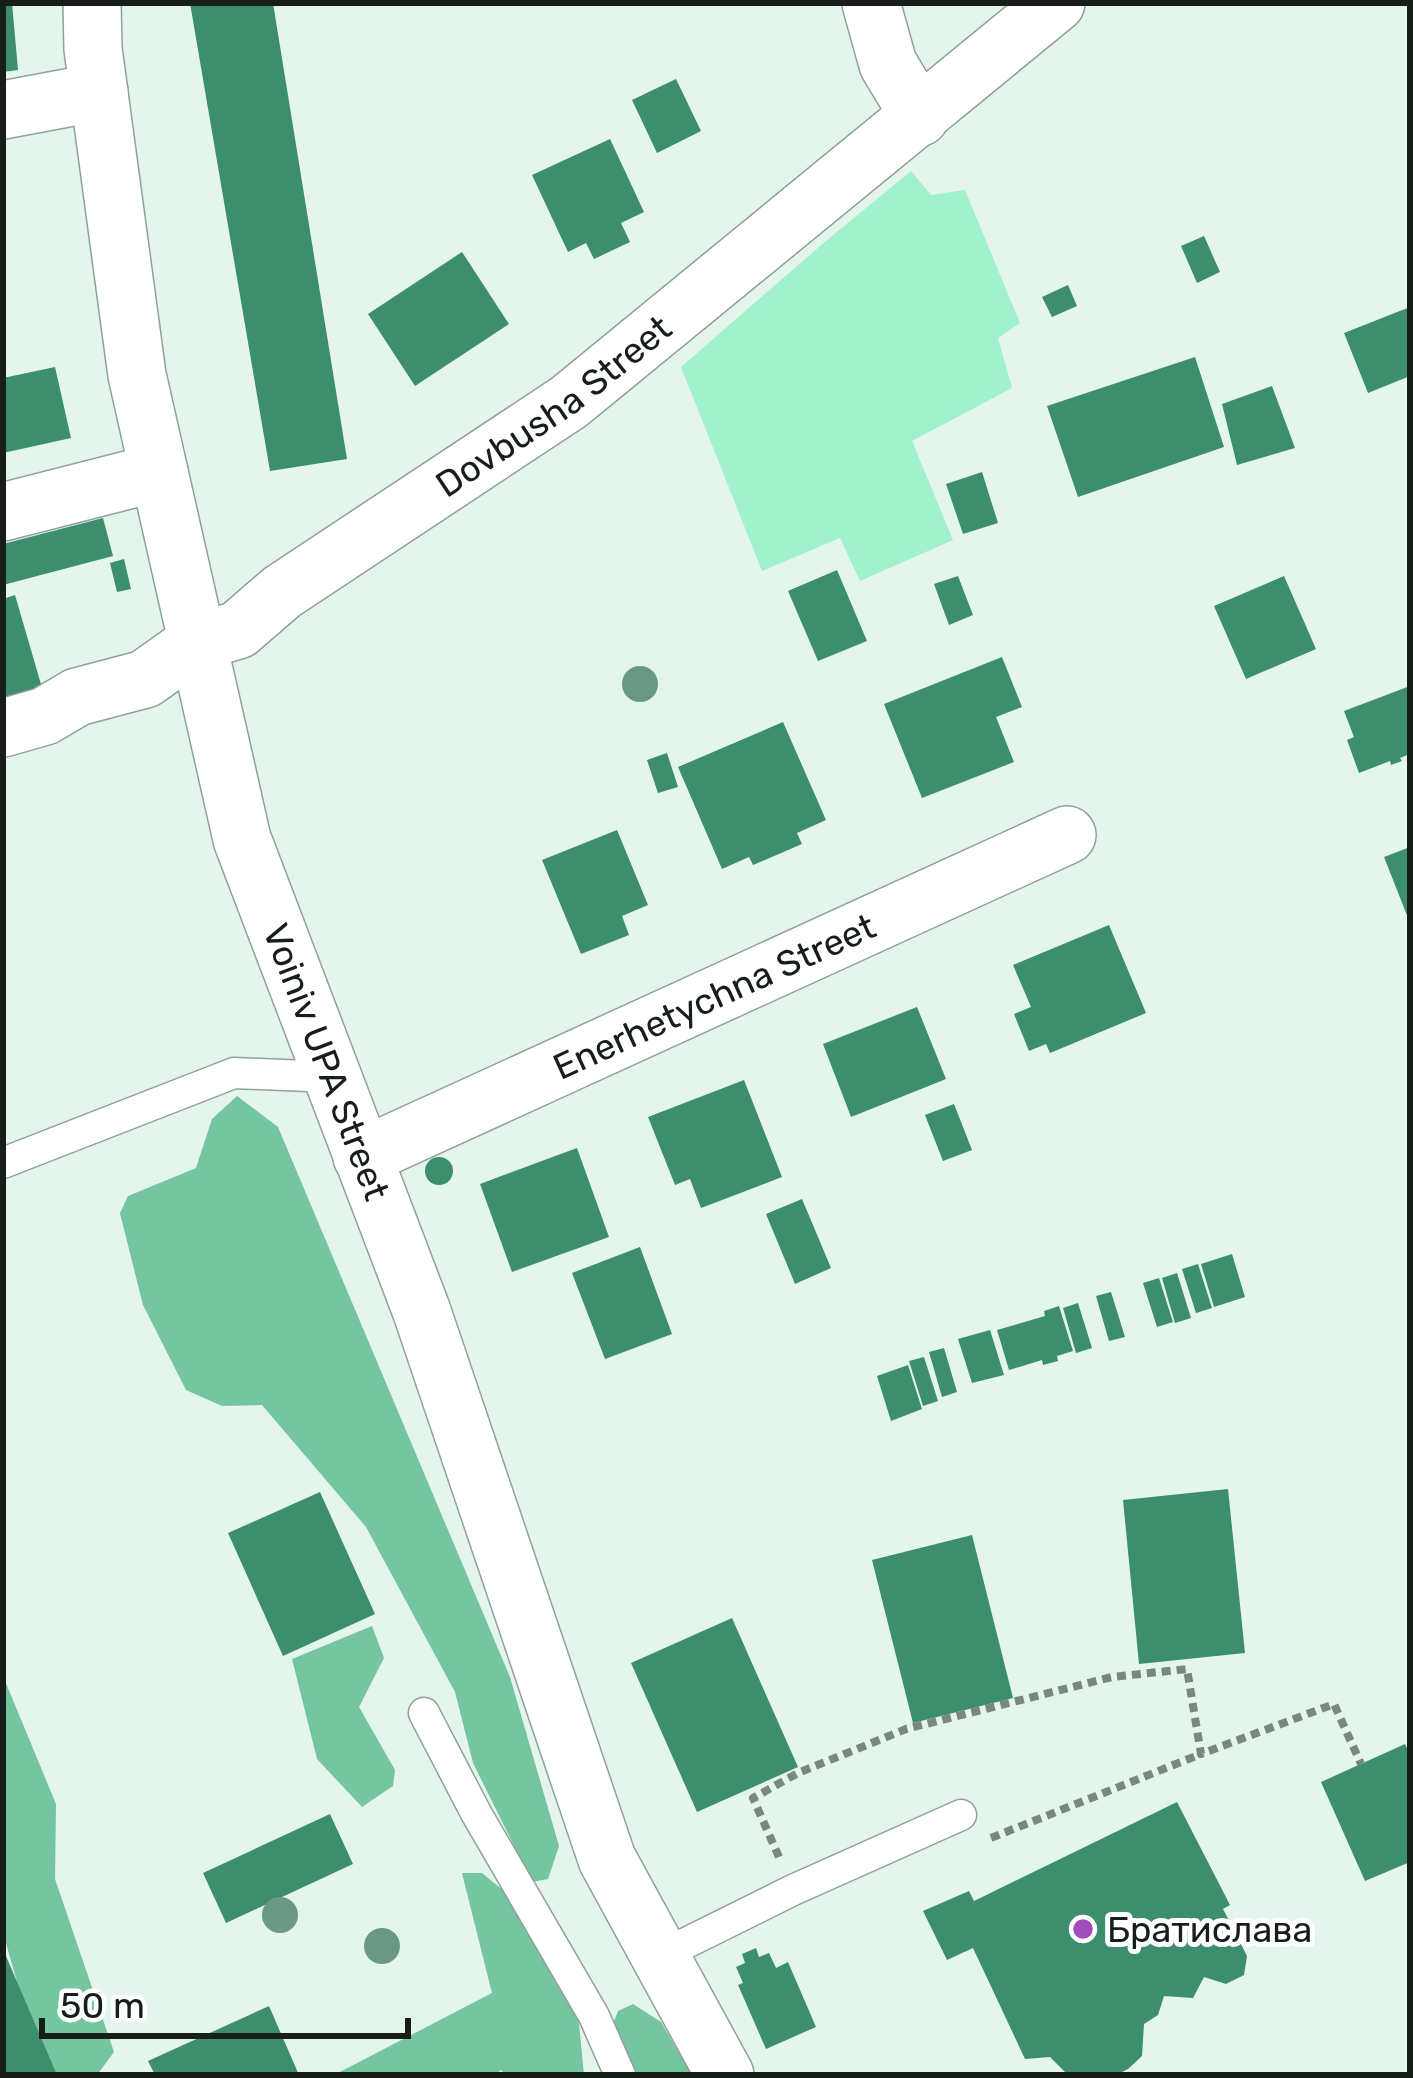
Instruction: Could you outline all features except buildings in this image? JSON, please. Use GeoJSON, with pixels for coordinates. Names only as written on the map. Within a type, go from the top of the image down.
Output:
{"type":"FeatureCollection","features":[{"type":"Feature","properties":{"kind":"street","name":"Voiniv UPA Street"},"geometry":{"type":"LineString","coordinates":[[92,3],[99,92],[137,375],[242,839],[429,1334],[607,1859],[725,2075]]}},
{"type":"Feature","properties":{"kind":"street"},"geometry":{"type":"LineString","coordinates":[[871,3],[888,64],[920,117]]}},
{"type":"Feature","properties":{"kind":"street","name":"Dovbusha Street"},"geometry":{"type":"LineString","coordinates":[[3,728],[45,716],[77,697],[145,679],[197,642],[238,630],[281,592],[569,402],[1056,3]]}},
{"type":"Feature","properties":{"kind":"street"},"geometry":{"type":"LineString","coordinates":[[3,110],[99,92]]}},
{"type":"Feature","properties":{"kind":"street"},"geometry":{"type":"LineString","coordinates":[[3,512],[159,472]]}},
{"type":"Feature","properties":{"kind":"street","name":"Enerhetychna Street"},"geometry":{"type":"LineString","coordinates":[[362,1157],[1067,835]]}},
{"type":"Feature","properties":{"kind":"lane"},"geometry":{"type":"LineString","coordinates":[[3,1163],[234,1072],[332,1077]]}},
{"type":"Feature","properties":{"kind":"lane"},"geometry":{"type":"LineString","coordinates":[[424,1713],[594,2016],[620,2075]]}},
{"type":"Feature","properties":{"kind":"lane"},"geometry":{"type":"LineString","coordinates":[[660,1956],[962,1815]]}},
{"type":"Feature","properties":{"kind":"path"},"geometry":{"type":"LineString","coordinates":[[793,1890],[753,1798],[798,1773],[906,1729],[1112,1677],[1186,1669],[1202,1754]]}},
{"type":"Feature","properties":{"kind":"path"},"geometry":{"type":"LineString","coordinates":[[962,1815],[986,1840],[1334,1704],[1361,1764]]}},
{"type":"Feature","properties":{"kind":"green space"},"geometry":{"type":"Polygon","coordinates":[[[911,171],[931,195],[965,190],[1020,323],[998,338],[1012,388],[912,441],[953,540],[860,581],[840,538],[762,571],[681,367],[911,171]]]}},
{"type":"Feature","properties":{"kind":"green space"},"geometry":{"type":"Polygon","coordinates":[[[237,1096],[278,1127],[510,1677],[559,1846],[548,1879],[532,1882],[473,1763],[455,1692],[366,1527],[262,1405],[222,1406],[186,1390],[143,1305],[120,1213],[128,1196],[196,1168],[212,1119],[237,1096]]]}},
{"type":"Feature","properties":{"kind":"green space"},"geometry":{"type":"Polygon","coordinates":[[[372,1626],[384,1658],[359,1707],[395,1770],[393,1786],[362,1807],[317,1759],[292,1659],[372,1626]]]}},
{"type":"Feature","properties":{"kind":"green space"},"geometry":{"type":"Polygon","coordinates":[[[3,1676],[56,1804],[55,1879],[114,2052],[97,2075],[54,2075],[35,2044],[3,1933],[3,1676]]]}},
{"type":"Feature","properties":{"kind":"green space"},"geometry":{"type":"Polygon","coordinates":[[[462,1873],[482,1873],[533,1915],[578,2013],[584,2075],[505,2075],[501,2070],[495,2075],[334,2075],[492,1993],[462,1873]]]}},
{"type":"Feature","properties":{"kind":"green space"},"geometry":{"type":"Polygon","coordinates":[[[633,2004],[661,2022],[692,2075],[613,2075],[606,2042],[618,2011],[633,2004]]]}},
{"type":"Feature","properties":{"kind":"place","name":"Братислава"},"geometry":{"type":"Point","coordinates":[1083,1929]}}]}
